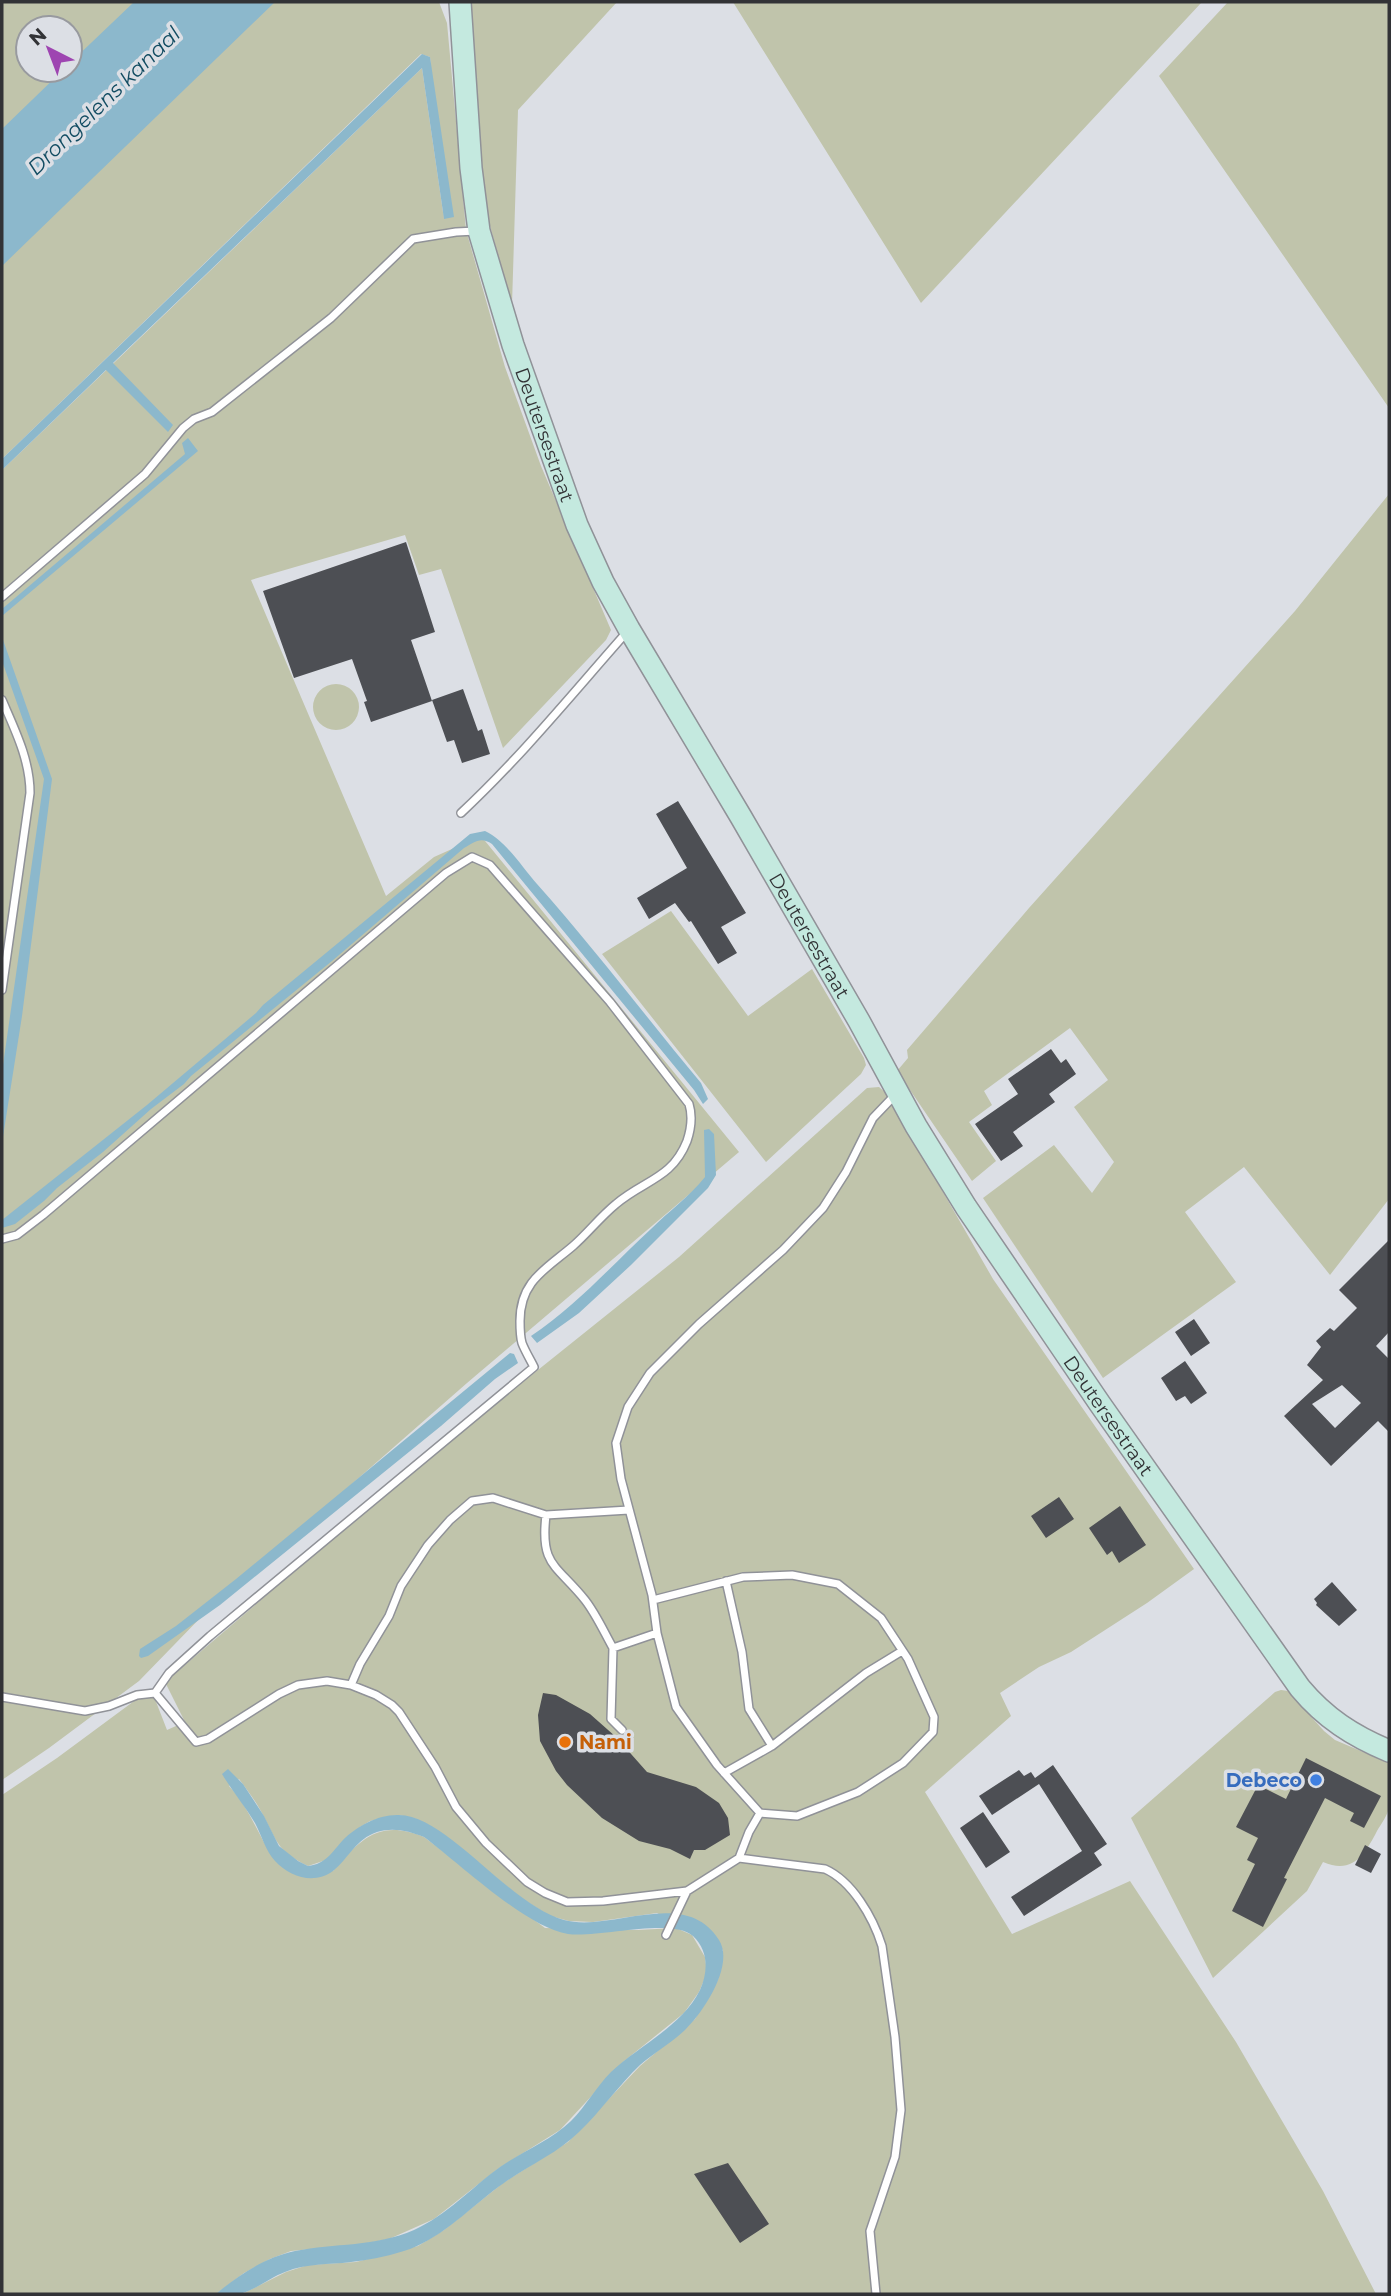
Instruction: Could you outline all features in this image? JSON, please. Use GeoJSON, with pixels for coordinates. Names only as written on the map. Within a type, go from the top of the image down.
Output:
{"type":"FeatureCollection","features":[{"type":"Feature","properties":{"kind":"street","name":"Deutersestraat"},"geometry":{"type":"LineString","coordinates":[[460,2],[471,168],[479,231],[513,345],[578,525],[603,582],[973,1218],[1300,1688],[1318,1709],[1345,1730],[1389,1751]]}},
{"type":"Feature","properties":{"kind":"lane"},"geometry":{"type":"LineString","coordinates":[[2,597],[145,474],[183,428],[194,419],[212,412],[331,318],[413,240],[456,232],[479,231]]}},
{"type":"Feature","properties":{"kind":"lane"},"geometry":{"type":"LineString","coordinates":[[461,813],[518,757],[629,629]]}},
{"type":"Feature","properties":{"kind":"lane"},"geometry":{"type":"LineString","coordinates":[[2,700],[25,757],[30,776],[30,793],[2,990]]}},
{"type":"Feature","properties":{"kind":"lane"},"geometry":{"type":"LineString","coordinates":[[2,1239],[17,1235],[43,1215],[446,873],[472,858],[490,865],[610,1002],[689,1104],[691,1121],[688,1136],[675,1164],[666,1172],[634,1189],[530,1283],[523,1297],[520,1324],[521,1340],[534,1367],[210,1636],[169,1673],[155,1693],[137,1695],[109,1706],[85,1711],[2,1697]]}},
{"type":"Feature","properties":{"kind":"lane"},"geometry":{"type":"LineString","coordinates":[[653,1600],[743,1577],[792,1575],[838,1584],[881,1618],[902,1651],[934,1717],[933,1732],[903,1763],[858,1792],[797,1816],[760,1814],[724,1773],[676,1707],[657,1633],[653,1600],[621,1479],[616,1443],[628,1407],[650,1373],[783,1250],[823,1208],[846,1172],[873,1118],[898,1092]]}},
{"type":"Feature","properties":{"kind":"lane"},"geometry":{"type":"LineString","coordinates":[[351,1685],[414,1566],[428,1545],[461,1509],[472,1501],[493,1498],[546,1515],[629,1510]]}},
{"type":"Feature","properties":{"kind":"lane"},"geometry":{"type":"LineString","coordinates":[[546,1515],[544,1545],[547,1554],[554,1567],[586,1601],[612,1648],[611,1719],[622,1730]]}},
{"type":"Feature","properties":{"kind":"lane"},"geometry":{"type":"LineString","coordinates":[[726,1581],[742,1652],[749,1709],[772,1746]]}},
{"type":"Feature","properties":{"kind":"lane"},"geometry":{"type":"LineString","coordinates":[[612,1648],[657,1633]]}},
{"type":"Feature","properties":{"kind":"lane"},"geometry":{"type":"LineString","coordinates":[[724,1773],[772,1746],[866,1673],[902,1651]]}},
{"type":"Feature","properties":{"kind":"lane"},"geometry":{"type":"LineString","coordinates":[[155,1693],[197,1742],[208,1739],[298,1685],[327,1681],[351,1685],[376,1695],[399,1712],[464,1818],[497,1855],[527,1882],[567,1902],[584,1903],[687,1891],[739,1858],[825,1869],[845,1881],[875,1928],[882,1946],[895,2037],[901,2110],[895,2157],[870,2231],[876,2294]]}},
{"type":"Feature","properties":{"kind":"lane"},"geometry":{"type":"LineString","coordinates":[[739,1858],[749,1832],[760,1814]]}},
{"type":"Feature","properties":{"kind":"lane"},"geometry":{"type":"LineString","coordinates":[[666,1935],[687,1891]]}},
{"type":"Feature","properties":{"kind":"green space"},"geometry":{"type":"Polygon","coordinates":[[[2,2],[439,2],[447,23],[466,230],[505,367],[541,466],[611,630],[606,640],[503,748],[441,569],[419,575],[405,535],[251,580],[386,896],[434,857],[481,836],[739,1152],[467,1383],[207,1611],[139,1681],[2,1780],[2,470],[422,68],[444,219],[430,57],[421,54],[2,459],[2,2]]]}},
{"type":"Feature","properties":{"kind":"green space"},"geometry":{"type":"Polygon","coordinates":[[[469,2],[617,2],[518,110],[512,305],[484,204],[469,2]]]}},
{"type":"Feature","properties":{"kind":"green space"},"geometry":{"type":"Polygon","coordinates":[[[733,2],[1202,2],[921,303],[733,2]]]}},
{"type":"Feature","properties":{"kind":"green space"},"geometry":{"type":"Polygon","coordinates":[[[1228,2],[1389,2],[1389,408],[1159,76],[1228,2]]]}},
{"type":"Feature","properties":{"kind":"green space"},"geometry":{"type":"Polygon","coordinates":[[[1389,494],[1389,1199],[1330,1275],[1244,1167],[1185,1212],[1236,1282],[1103,1378],[983,1198],[1054,1145],[1092,1193],[1114,1162],[1074,1107],[1108,1080],[1070,1028],[984,1091],[992,1105],[969,1122],[996,1161],[972,1181],[897,1071],[908,1058],[907,1050],[1029,908],[1295,611],[1389,494]]]}},
{"type":"Feature","properties":{"kind":"green space"},"geometry":{"type":"Polygon","coordinates":[[[336,684],[352,691],[359,707],[352,723],[336,730],[320,723],[313,707],[320,691],[336,684]]]}},
{"type":"Feature","properties":{"kind":"green space"},"geometry":{"type":"Polygon","coordinates":[[[671,911],[748,1016],[812,969],[864,1058],[866,1065],[861,1074],[766,1162],[602,954],[671,911]]]}},
{"type":"Feature","properties":{"kind":"green space"},"geometry":{"type":"Polygon","coordinates":[[[879,1087],[886,1093],[993,1279],[1194,1569],[1071,1652],[1039,1667],[1000,1693],[1011,1716],[925,1792],[1012,1934],[1130,1881],[1236,2042],[1323,2191],[1376,2294],[242,2294],[286,2272],[308,2265],[356,2262],[418,2246],[444,2230],[503,2183],[568,2142],[640,2066],[695,2019],[718,1980],[723,1950],[657,1913],[593,1922],[569,1921],[550,1916],[521,1898],[443,1834],[416,1819],[399,1815],[370,1821],[360,1827],[326,1860],[308,1866],[280,1846],[259,1807],[239,1779],[229,1786],[243,1803],[275,1860],[333,1871],[353,1849],[372,1835],[395,1830],[409,1832],[424,1837],[545,1928],[676,1928],[692,1935],[705,1957],[707,1973],[699,1992],[684,2013],[623,2062],[560,2130],[499,2168],[434,2219],[389,2239],[291,2251],[244,2273],[216,2294],[2,2294],[2,1795],[149,1690],[167,1730],[185,1722],[165,1682],[407,1475],[679,1257],[867,1088],[879,1087]]]}},
{"type":"Feature","properties":{"kind":"green space"},"geometry":{"type":"Polygon","coordinates":[[[1288,1691],[1335,1740],[1389,1763],[1388,1810],[1368,1847],[1357,1860],[1342,1866],[1323,1862],[1307,1891],[1213,1978],[1131,1818],[1275,1692],[1288,1691]]]}},
{"type":"Feature","properties":{"kind":"water","name":"Drongelens kanaal"},"geometry":{"type":"Polygon","coordinates":[[[134,2],[275,2],[2,266],[2,129],[49,84],[84,84],[84,50],[134,2]]]}},
{"type":"Feature","properties":{"kind":"water"},"geometry":{"type":"Polygon","coordinates":[[[422,54],[430,57],[454,217],[444,219],[422,68],[113,363],[173,425],[168,432],[106,370],[2,470],[2,459],[422,54]]]}},
{"type":"Feature","properties":{"kind":"water"},"geometry":{"type":"Polygon","coordinates":[[[188,438],[198,451],[2,616],[2,609],[185,454],[182,443],[188,438]]]}},
{"type":"Feature","properties":{"kind":"water"},"geometry":{"type":"Polygon","coordinates":[[[2,637],[52,779],[22,1016],[2,1143],[2,1072],[44,779],[2,661],[2,637]]]}},
{"type":"Feature","properties":{"kind":"water"},"geometry":{"type":"Polygon","coordinates":[[[485,831],[500,841],[513,855],[701,1083],[708,1099],[703,1104],[492,844],[484,840],[478,841],[464,848],[44,1201],[15,1224],[2,1228],[2,1220],[147,1105],[470,834],[485,831]]]}},
{"type":"Feature","properties":{"kind":"water"},"geometry":{"type":"Polygon","coordinates":[[[709,1129],[714,1134],[716,1175],[708,1188],[579,1313],[537,1343],[531,1336],[578,1298],[705,1177],[704,1130],[709,1129]]]}},
{"type":"Feature","properties":{"kind":"water"},"geometry":{"type":"Polygon","coordinates":[[[510,1353],[514,1354],[518,1363],[495,1379],[441,1426],[220,1605],[148,1656],[139,1656],[140,1649],[176,1626],[236,1579],[510,1353]]]}},
{"type":"Feature","properties":{"kind":"water"},"geometry":{"type":"Polygon","coordinates":[[[228,1769],[243,1784],[279,1846],[308,1866],[324,1860],[343,1840],[369,1822],[391,1815],[418,1819],[458,1845],[522,1897],[543,1911],[564,1920],[604,1921],[668,1913],[687,1916],[705,1924],[719,1940],[723,1950],[723,1962],[715,1988],[685,2030],[640,2065],[571,2139],[504,2183],[429,2240],[385,2256],[293,2269],[239,2294],[216,2294],[253,2268],[284,2254],[310,2248],[385,2239],[414,2230],[437,2217],[500,2167],[571,2121],[611,2072],[683,2014],[700,1990],[706,1969],[702,1948],[693,1936],[683,1931],[652,1928],[568,1934],[551,1929],[514,1908],[424,1837],[407,1831],[389,1830],[370,1835],[326,1875],[310,1878],[295,1875],[281,1867],[269,1852],[255,1823],[222,1774],[228,1769]]]}},
{"type":"Feature","properties":{"kind":"building"},"geometry":{"type":"Polygon","coordinates":[[[406,542],[435,632],[411,640],[432,701],[371,722],[364,702],[367,701],[352,659],[294,678],[263,591],[406,542]]]}},
{"type":"Feature","properties":{"kind":"building"},"geometry":{"type":"Polygon","coordinates":[[[463,689],[478,731],[482,729],[490,754],[462,763],[454,740],[447,742],[432,700],[463,689]]]}},
{"type":"Feature","properties":{"kind":"building"},"geometry":{"type":"Polygon","coordinates":[[[678,801],[746,913],[721,927],[737,953],[718,964],[691,921],[689,922],[675,903],[649,919],[637,898],[687,868],[656,814],[678,801]]]}},
{"type":"Feature","properties":{"kind":"building"},"geometry":{"type":"Polygon","coordinates":[[[1051,1049],[1061,1063],[1066,1059],[1076,1074],[1049,1094],[1055,1102],[1013,1132],[1023,1146],[1001,1161],[975,1124],[1018,1094],[1008,1079],[1051,1049]]]}},
{"type":"Feature","properties":{"kind":"building"},"geometry":{"type":"Polygon","coordinates":[[[1389,1240],[1389,1332],[1376,1346],[1389,1359],[1389,1432],[1378,1421],[1331,1466],[1284,1416],[1323,1380],[1307,1365],[1321,1347],[1316,1341],[1330,1328],[1334,1331],[1357,1308],[1339,1290],[1389,1240]],[[1342,1385],[1312,1404],[1335,1428],[1361,1403],[1342,1385]]]}},
{"type":"Feature","properties":{"kind":"building"},"geometry":{"type":"Polygon","coordinates":[[[1194,1319],[1210,1343],[1191,1356],[1175,1332],[1194,1319]]]}},
{"type":"Feature","properties":{"kind":"building"},"geometry":{"type":"Polygon","coordinates":[[[1185,1361],[1207,1393],[1191,1404],[1185,1396],[1176,1401],[1161,1378],[1185,1361]]]}},
{"type":"Feature","properties":{"kind":"building"},"geometry":{"type":"Polygon","coordinates":[[[1059,1497],[1074,1519],[1046,1538],[1031,1516],[1059,1497]]]}},
{"type":"Feature","properties":{"kind":"building"},"geometry":{"type":"Polygon","coordinates":[[[1120,1506],[1146,1545],[1119,1563],[1112,1551],[1107,1555],[1089,1528],[1120,1506]]]}},
{"type":"Feature","properties":{"kind":"building"},"geometry":{"type":"Polygon","coordinates":[[[1332,1582],[1357,1610],[1339,1626],[1316,1605],[1314,1599],[1332,1582]]]}},
{"type":"Feature","properties":{"kind":"building"},"geometry":{"type":"Polygon","coordinates":[[[543,1693],[556,1695],[590,1714],[616,1737],[647,1772],[696,1787],[719,1803],[728,1818],[730,1835],[705,1850],[694,1850],[690,1859],[670,1849],[639,1841],[602,1818],[567,1785],[540,1741],[538,1715],[543,1693]]]}},
{"type":"Feature","properties":{"kind":"building"},"geometry":{"type":"Polygon","coordinates":[[[1306,1758],[1381,1796],[1364,1828],[1350,1821],[1354,1813],[1325,1798],[1284,1878],[1287,1879],[1263,1927],[1232,1911],[1255,1864],[1247,1860],[1258,1838],[1236,1827],[1258,1785],[1286,1799],[1306,1758]]]}},
{"type":"Feature","properties":{"kind":"building"},"geometry":{"type":"Polygon","coordinates":[[[1053,1765],[1107,1844],[1094,1853],[1102,1865],[1024,1916],[1011,1897],[1082,1851],[1039,1784],[992,1815],[979,1796],[1019,1770],[1024,1776],[1031,1772],[1035,1778],[1053,1765]]]}},
{"type":"Feature","properties":{"kind":"building"},"geometry":{"type":"Polygon","coordinates":[[[983,1812],[1010,1852],[986,1868],[960,1828],[983,1812]]]}},
{"type":"Feature","properties":{"kind":"building"},"geometry":{"type":"Polygon","coordinates":[[[1365,1845],[1381,1854],[1371,1873],[1355,1865],[1365,1845]]]}},
{"type":"Feature","properties":{"kind":"building"},"geometry":{"type":"Polygon","coordinates":[[[728,2163],[769,2224],[740,2243],[694,2174],[728,2163]]]}},
{"type":"Feature","properties":{"kind":"place","name":"Nami"},"geometry":{"type":"Point","coordinates":[565,1742]}},
{"type":"Feature","properties":{"kind":"place","name":"Debeco"},"geometry":{"type":"Point","coordinates":[1316,1780]}}]}
